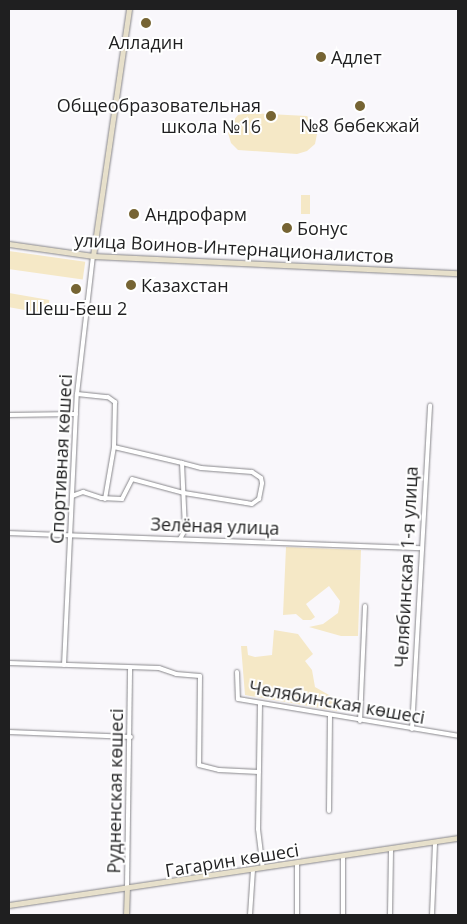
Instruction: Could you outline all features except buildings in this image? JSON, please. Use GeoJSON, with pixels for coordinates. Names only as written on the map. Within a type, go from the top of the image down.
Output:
{"type":"FeatureCollection","features":[{"type":"Feature","properties":{"kind":"street"},"geometry":{"type":"LineString","coordinates":[[93,256],[129,9]]}},
{"type":"Feature","properties":{"kind":"street","name":"улица Воинов-Интернационалистов"},"geometry":{"type":"LineString","coordinates":[[9,244],[93,256],[458,273]]}},
{"type":"Feature","properties":{"kind":"street","name":"Спортивная көшесі"},"geometry":{"type":"LineString","coordinates":[[64,665],[77,394],[93,256]]}},
{"type":"Feature","properties":{"kind":"street"},"geometry":{"type":"LineString","coordinates":[[77,394],[108,397],[115,402],[114,446],[105,499]]}},
{"type":"Feature","properties":{"kind":"street","name":"Челябинская 1-я улица"},"geometry":{"type":"LineString","coordinates":[[412,730],[420,548],[430,406]]}},
{"type":"Feature","properties":{"kind":"street"},"geometry":{"type":"LineString","coordinates":[[9,415],[76,414]]}},
{"type":"Feature","properties":{"kind":"street"},"geometry":{"type":"LineString","coordinates":[[72,496],[83,492],[105,499],[122,499],[132,479],[184,493],[252,504],[257,502],[262,483],[261,478],[252,472],[201,468],[114,446]]}},
{"type":"Feature","properties":{"kind":"street"},"geometry":{"type":"LineString","coordinates":[[180,539],[185,530],[182,463]]}},
{"type":"Feature","properties":{"kind":"street","name":"Зелёная улица"},"geometry":{"type":"LineString","coordinates":[[9,533],[420,548]]}},
{"type":"Feature","properties":{"kind":"street"},"geometry":{"type":"LineString","coordinates":[[360,721],[365,606]]}},
{"type":"Feature","properties":{"kind":"street"},"geometry":{"type":"LineString","coordinates":[[9,663],[158,668],[176,674],[200,676],[199,765],[219,770],[259,772]]}},
{"type":"Feature","properties":{"kind":"street","name":"Рудненская көшесі"},"geometry":{"type":"LineString","coordinates":[[126,915],[131,736],[130,668]]}},
{"type":"Feature","properties":{"kind":"street","name":"Челябинская көшесі"},"geometry":{"type":"LineString","coordinates":[[237,672],[238,699],[412,730],[458,736]]}},
{"type":"Feature","properties":{"kind":"street"},"geometry":{"type":"LineString","coordinates":[[260,704],[258,829],[263,868]]}},
{"type":"Feature","properties":{"kind":"street"},"geometry":{"type":"LineString","coordinates":[[329,811],[330,716]]}},
{"type":"Feature","properties":{"kind":"street"},"geometry":{"type":"LineString","coordinates":[[9,732],[131,736]]}},
{"type":"Feature","properties":{"kind":"street","name":"Гагарин көшесі"},"geometry":{"type":"LineString","coordinates":[[9,906],[127,890],[458,838]]}},
{"type":"Feature","properties":{"kind":"street"},"geometry":{"type":"LineString","coordinates":[[432,915],[434,842]]}},
{"type":"Feature","properties":{"kind":"street"},"geometry":{"type":"LineString","coordinates":[[390,915],[391,849]]}},
{"type":"Feature","properties":{"kind":"street"},"geometry":{"type":"LineString","coordinates":[[342,915],[343,856]]}},
{"type":"Feature","properties":{"kind":"street"},"geometry":{"type":"LineString","coordinates":[[297,864],[297,915]]}},
{"type":"Feature","properties":{"kind":"street"},"geometry":{"type":"LineString","coordinates":[[250,915],[253,870]]}},
{"type":"Feature","properties":{"kind":"shaded area"},"geometry":{"type":"Polygon","coordinates":[[[248,113],[307,116],[314,124],[317,134],[315,144],[307,151],[297,154],[238,150],[231,143],[228,133],[231,123],[238,115],[248,113]]]}},
{"type":"Feature","properties":{"kind":"shaded area"},"geometry":{"type":"Polygon","coordinates":[[[301,195],[310,195],[310,214],[301,214],[301,195]]]}},
{"type":"Feature","properties":{"kind":"shaded area"},"geometry":{"type":"Polygon","coordinates":[[[9,251],[85,262],[83,280],[9,269],[9,251]]]}},
{"type":"Feature","properties":{"kind":"shaded area"},"geometry":{"type":"Polygon","coordinates":[[[9,293],[49,300],[47,314],[9,307],[9,293]]]}},
{"type":"Feature","properties":{"kind":"shaded area"},"geometry":{"type":"Polygon","coordinates":[[[286,547],[361,550],[358,636],[341,636],[309,627],[323,624],[338,613],[340,601],[329,586],[306,604],[315,617],[311,620],[303,620],[296,614],[283,615],[286,547]]]}},
{"type":"Feature","properties":{"kind":"shaded area"},"geometry":{"type":"Polygon","coordinates":[[[274,630],[298,634],[313,654],[305,661],[312,670],[315,687],[336,699],[337,711],[245,695],[241,646],[247,646],[248,655],[255,657],[272,655],[274,630]]]}},
{"type":"Feature","properties":{"kind":"place","name":"Алладин"},"geometry":{"type":"Point","coordinates":[146,23]}},
{"type":"Feature","properties":{"kind":"place","name":"Адлет"},"geometry":{"type":"Point","coordinates":[321,57]}},
{"type":"Feature","properties":{"kind":"place","name":"№8 бөбекжай"},"geometry":{"type":"Point","coordinates":[360,106]}},
{"type":"Feature","properties":{"kind":"place","name":"Общеобразовательная школа №16"},"geometry":{"type":"Point","coordinates":[271,116]}},
{"type":"Feature","properties":{"kind":"place","name":"Андрофарм"},"geometry":{"type":"Point","coordinates":[134,214]}},
{"type":"Feature","properties":{"kind":"place","name":"Бонус"},"geometry":{"type":"Point","coordinates":[287,228]}},
{"type":"Feature","properties":{"kind":"place","name":"Казахстан"},"geometry":{"type":"Point","coordinates":[131,285]}},
{"type":"Feature","properties":{"kind":"place","name":"Шеш-Беш 2"},"geometry":{"type":"Point","coordinates":[76,289]}}]}
